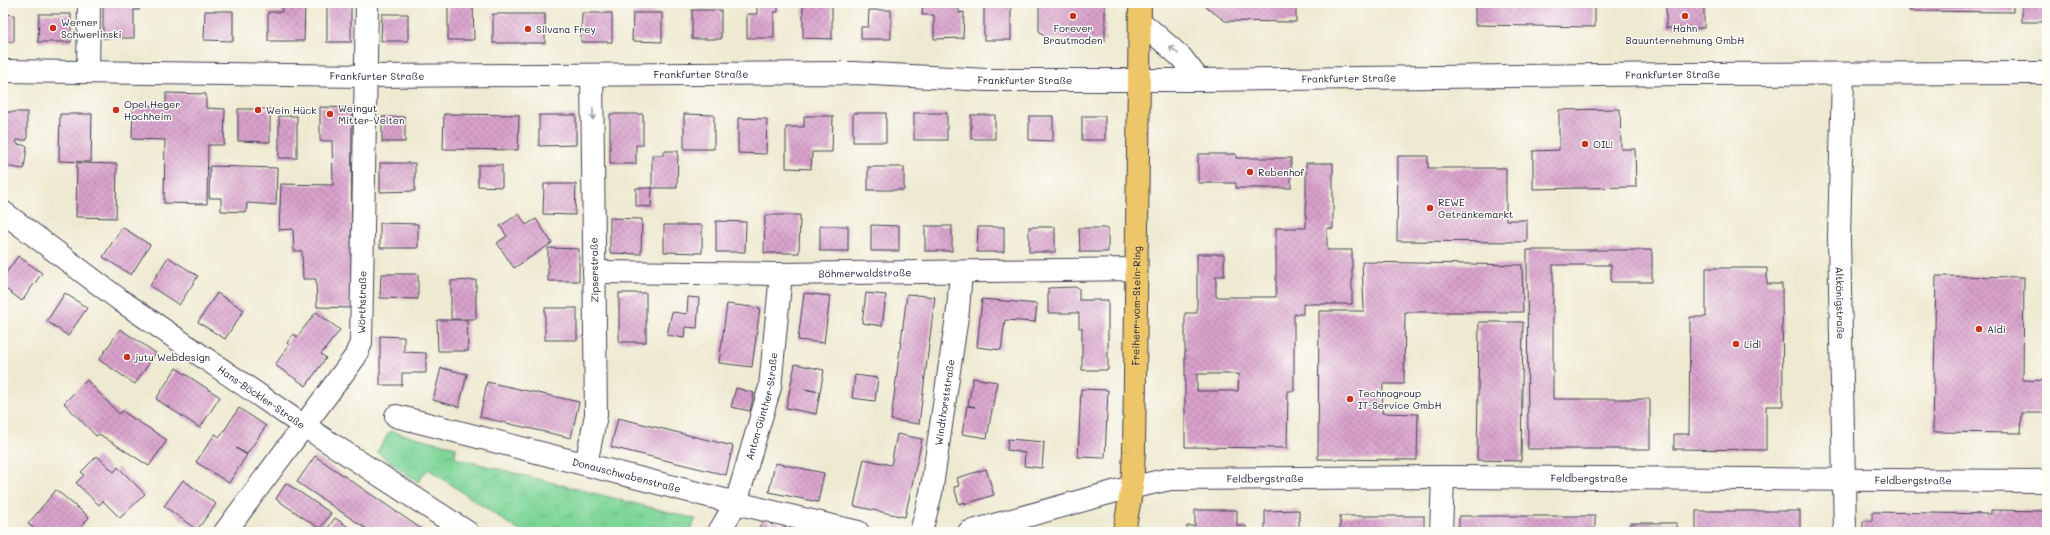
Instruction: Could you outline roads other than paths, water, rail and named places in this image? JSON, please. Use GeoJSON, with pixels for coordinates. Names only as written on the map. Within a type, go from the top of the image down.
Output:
{"type":"FeatureCollection","features":[{"type":"Feature","properties":{"kind":"main road","name":"Freiherr-vom-Stein-Ring"},"geometry":{"type":"LineString","coordinates":[[1124,532],[1132,486],[1135,416],[1135,269],[1139,204],[1140,12]]}},
{"type":"Feature","properties":{"kind":"street"},"geometry":{"type":"LineString","coordinates":[[88,72],[90,3]]}},
{"type":"Feature","properties":{"kind":"street","name":"Wörthstraße"},"geometry":{"type":"LineString","coordinates":[[225,532],[355,357],[361,342],[367,3]]}},
{"type":"Feature","properties":{"kind":"street"},"geometry":{"type":"LineString","coordinates":[[1140,12],[1181,57],[1199,80]]}},
{"type":"Feature","properties":{"kind":"street","name":"Frankfurter Straße"},"geometry":{"type":"LineString","coordinates":[[3,71],[365,76],[854,73],[987,80],[1199,80],[1524,75],[2047,73]]}},
{"type":"Feature","properties":{"kind":"street","name":"Zipserstraße"},"geometry":{"type":"LineString","coordinates":[[586,464],[596,415],[592,74]]}},
{"type":"Feature","properties":{"kind":"street","name":"Altkönigstraße"},"geometry":{"type":"LineString","coordinates":[[1843,74],[1839,238],[1845,532]]}},
{"type":"Feature","properties":{"kind":"street","name":"Hans-Böckler-Straße"},"geometry":{"type":"LineString","coordinates":[[3,212],[120,300],[304,426],[467,532]]}},
{"type":"Feature","properties":{"kind":"street","name":"Böhmerwaldstraße"},"geometry":{"type":"LineString","coordinates":[[594,272],[781,274],[1135,269]]}},
{"type":"Feature","properties":{"kind":"street","name":"Windthorststraße"},"geometry":{"type":"LineString","coordinates":[[921,532],[931,493],[958,310],[961,272]]}},
{"type":"Feature","properties":{"kind":"street","name":"Anton-Günther-Straße"},"geometry":{"type":"LineString","coordinates":[[719,532],[736,503],[770,387],[781,274]]}},
{"type":"Feature","properties":{"kind":"street","name":"Donauschwabenstraße"},"geometry":{"type":"LineString","coordinates":[[396,416],[736,503],[858,532]]}},
{"type":"Feature","properties":{"kind":"street"},"geometry":{"type":"LineString","coordinates":[[1441,532],[1443,477]]}},
{"type":"Feature","properties":{"kind":"street","name":"Feldbergstraße"},"geometry":{"type":"LineString","coordinates":[[1132,486],[1170,479],[1443,477],[1845,481],[2047,481]]}},
{"type":"Feature","properties":{"kind":"street"},"geometry":{"type":"LineString","coordinates":[[969,532],[1132,486]]}},
{"type":"Feature","properties":{"kind":"place","name":"Forever Brautmoden"},"geometry":{"type":"Point","coordinates":[1073,16]}},
{"type":"Feature","properties":{"kind":"place","name":"Hahn Bauunternehmung GmbH"},"geometry":{"type":"Point","coordinates":[1685,16]}},
{"type":"Feature","properties":{"kind":"place","name":"Werner Schwerlinski"},"geometry":{"type":"Point","coordinates":[53,28]}},
{"type":"Feature","properties":{"kind":"place","name":"Silvana Frey"},"geometry":{"type":"Point","coordinates":[528,29]}},
{"type":"Feature","properties":{"kind":"place","name":"Opel Heger Hochheim"},"geometry":{"type":"Point","coordinates":[116,110]}},
{"type":"Feature","properties":{"kind":"place","name":"Wein Hück"},"geometry":{"type":"Point","coordinates":[258,110]}},
{"type":"Feature","properties":{"kind":"place","name":"Weingut Mitter-Velten"},"geometry":{"type":"Point","coordinates":[330,114]}},
{"type":"Feature","properties":{"kind":"place","name":"OIL!"},"geometry":{"type":"Point","coordinates":[1585,144]}},
{"type":"Feature","properties":{"kind":"place","name":"Rebenhof"},"geometry":{"type":"Point","coordinates":[1250,172]}},
{"type":"Feature","properties":{"kind":"place","name":"REWE Getränkemarkt"},"geometry":{"type":"Point","coordinates":[1430,208]}},
{"type":"Feature","properties":{"kind":"place","name":"Aldi"},"geometry":{"type":"Point","coordinates":[1979,329]}},
{"type":"Feature","properties":{"kind":"place","name":"Lidl"},"geometry":{"type":"Point","coordinates":[1736,344]}},
{"type":"Feature","properties":{"kind":"place","name":"jutu Webdesign"},"geometry":{"type":"Point","coordinates":[127,357]}},
{"type":"Feature","properties":{"kind":"place","name":"Technogroup IT-Service GmbH"},"geometry":{"type":"Point","coordinates":[1350,399]}}]}
